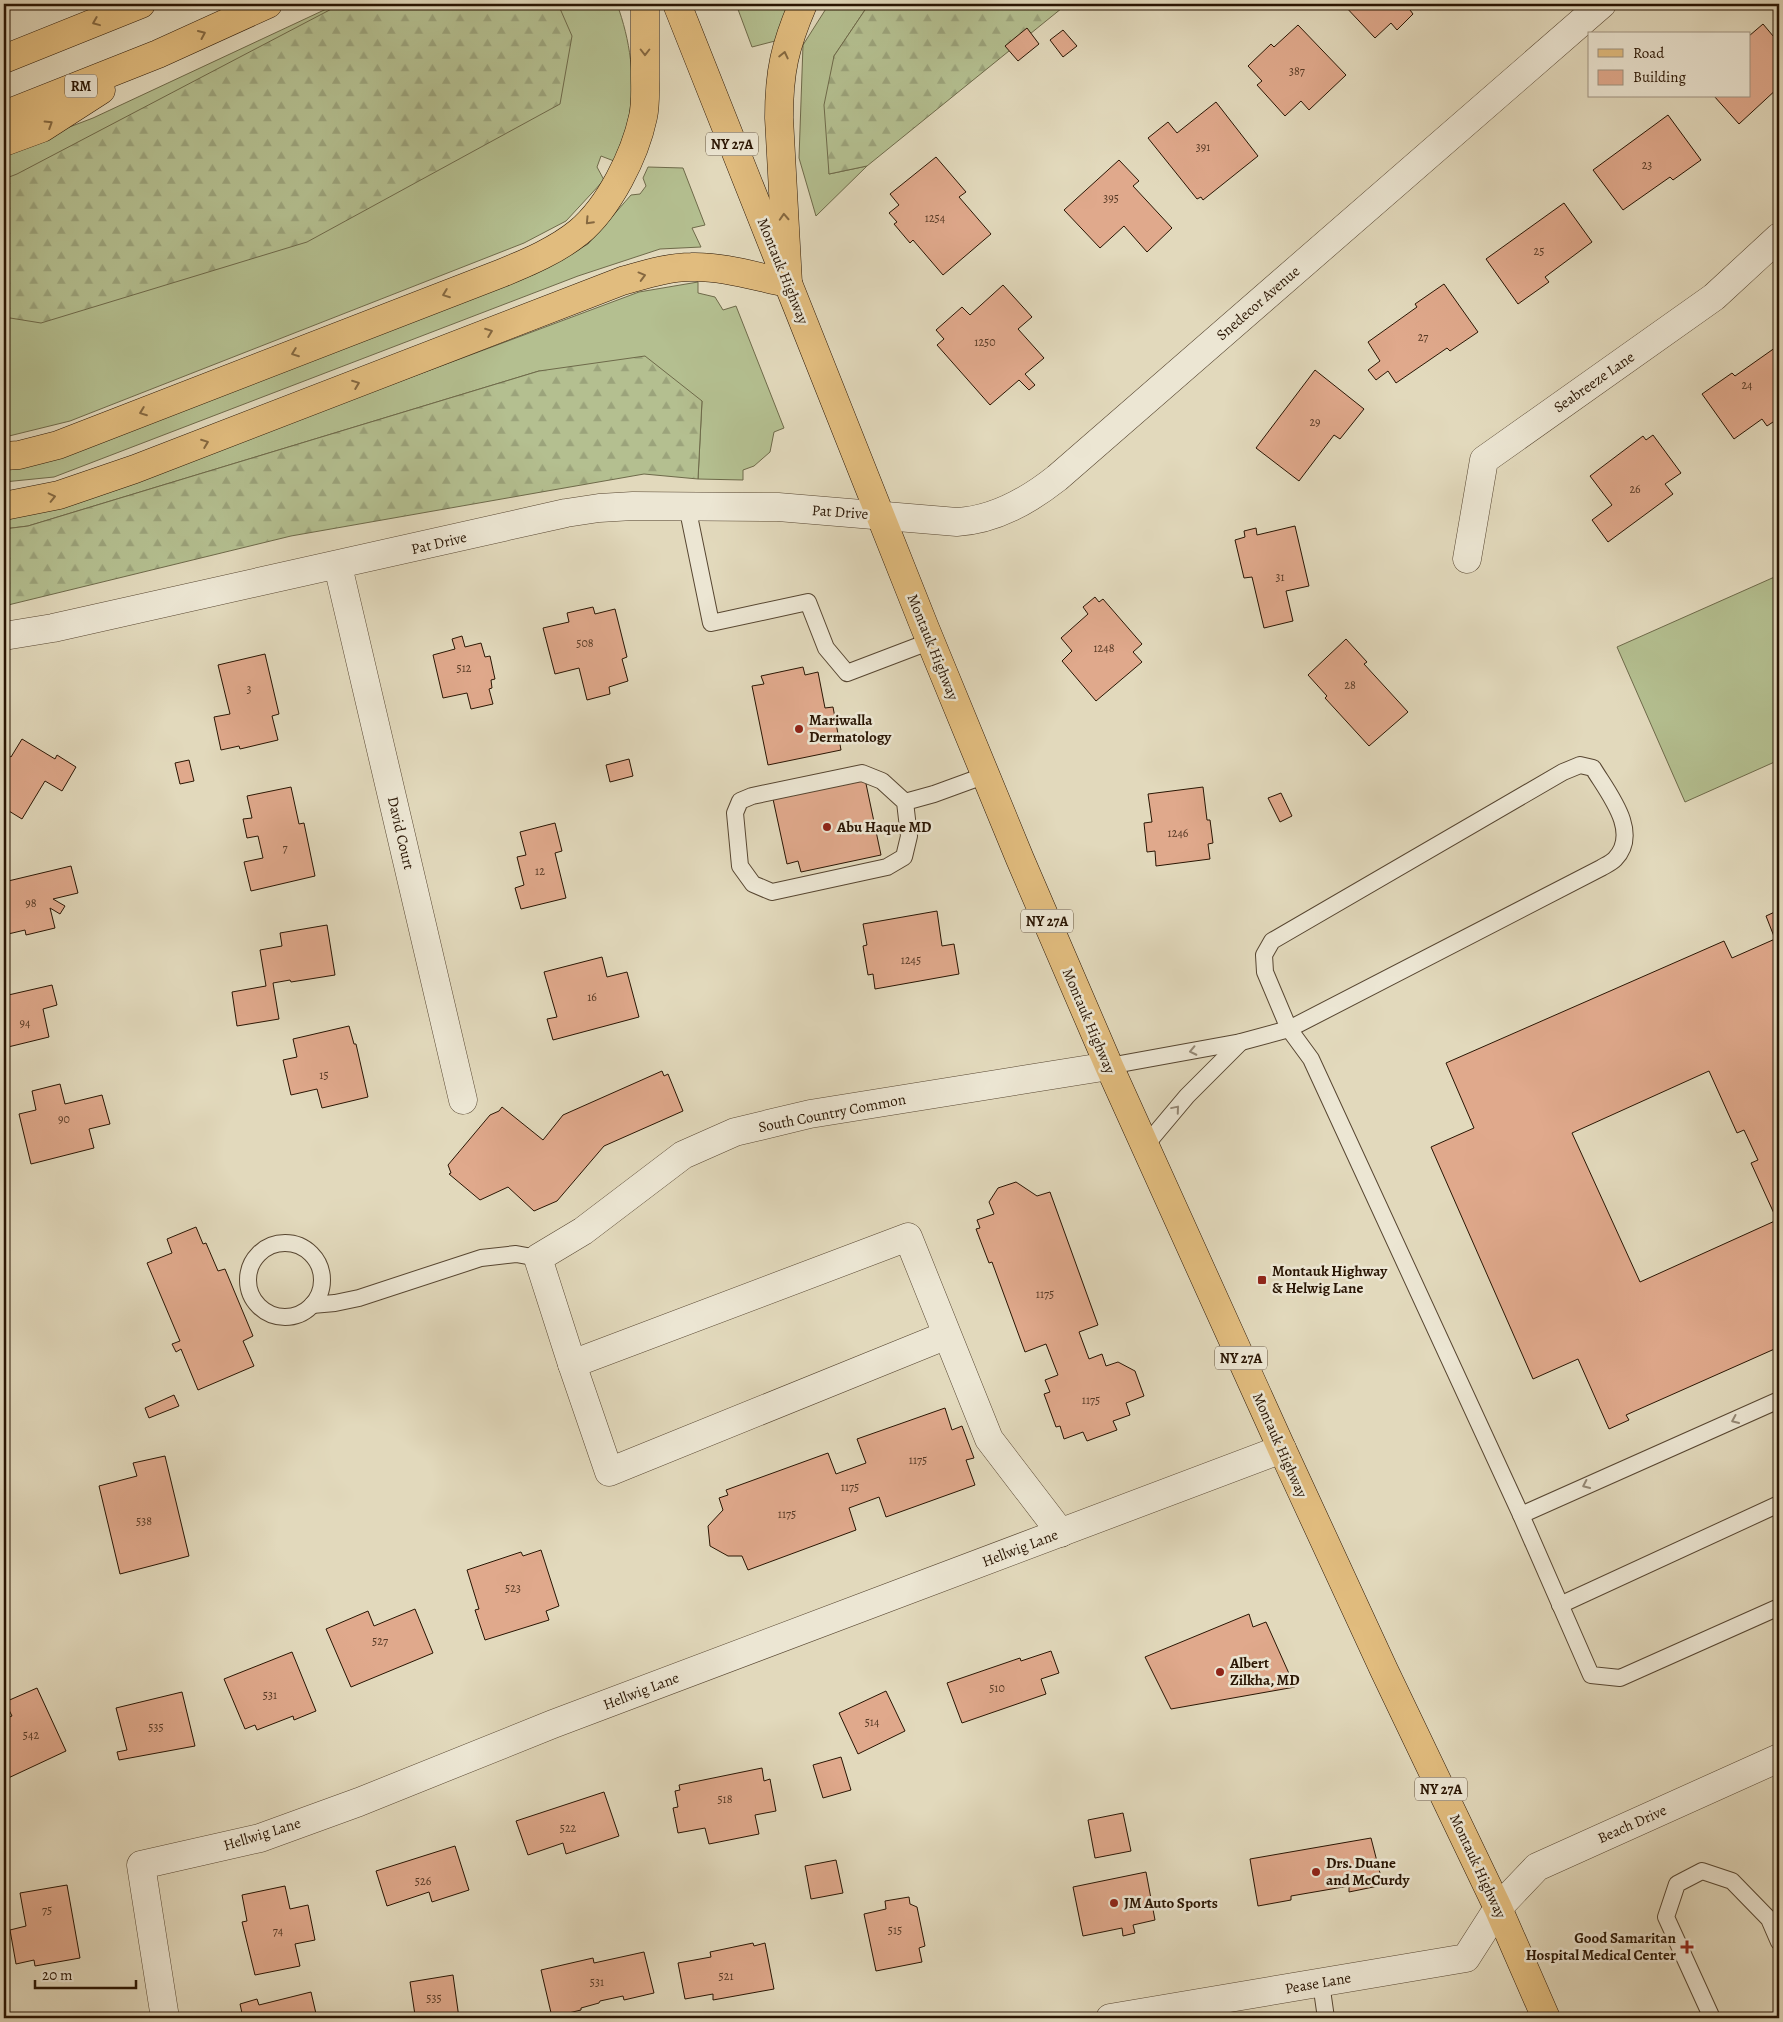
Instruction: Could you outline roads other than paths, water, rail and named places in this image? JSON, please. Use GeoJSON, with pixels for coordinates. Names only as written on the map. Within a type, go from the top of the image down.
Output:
{"type":"FeatureCollection","features":[{"type":"Feature","properties":{"kind":"main road"},"geometry":{"type":"LineString","coordinates":[[4,59],[142,4]]}},
{"type":"Feature","properties":{"kind":"main road","name":"RM"},"geometry":{"type":"LineString","coordinates":[[4,115],[158,54],[268,4]]}},
{"type":"Feature","properties":{"kind":"main road"},"geometry":{"type":"LineString","coordinates":[[4,456],[19,455],[58,445],[475,283],[540,256],[579,232],[594,217],[618,182],[629,160],[644,117],[644,4]]}},
{"type":"Feature","properties":{"kind":"main road","name":"Montauk Highway"},"geometry":{"type":"LineString","coordinates":[[677,4],[931,641],[1109,1066],[1282,1449],[1384,1670],[1498,1908],[1546,2018]]}},
{"type":"Feature","properties":{"kind":"main road"},"geometry":{"type":"LineString","coordinates":[[4,506],[59,495],[135,469],[622,281],[676,268],[692,267],[709,268],[788,284],[779,92],[787,44],[803,4]]}},
{"type":"Feature","properties":{"kind":"main road"},"geometry":{"type":"LineString","coordinates":[[4,142],[42,128],[158,54]]}},
{"type":"Feature","properties":{"kind":"street","name":"Snedecor Avenue"},"geometry":{"type":"LineString","coordinates":[[880,515],[965,522],[997,514],[1015,506],[1044,488],[1602,4]]}},
{"type":"Feature","properties":{"kind":"street","name":"Seabreeze Lane"},"geometry":{"type":"LineString","coordinates":[[1467,559],[1484,460],[1714,297],[1779,237]]}},
{"type":"Feature","properties":{"kind":"street","name":"Pat Drive"},"geometry":{"type":"LineString","coordinates":[[6,637],[338,566],[583,510],[633,506],[688,506],[778,508],[880,515]]}},
{"type":"Feature","properties":{"kind":"street","name":"David Court"},"geometry":{"type":"LineString","coordinates":[[338,566],[463,1100]]}},
{"type":"Feature","properties":{"kind":"street","name":"South Country Common"},"geometry":{"type":"LineString","coordinates":[[538,1258],[583,1231],[683,1156],[735,1132],[810,1114],[1109,1066]]}},
{"type":"Feature","properties":{"kind":"street"},"geometry":{"type":"LineString","coordinates":[[572,1364],[908,1237],[989,1438],[1060,1533]]}},
{"type":"Feature","properties":{"kind":"street"},"geometry":{"type":"LineString","coordinates":[[538,1258],[609,1472],[947,1335]]}},
{"type":"Feature","properties":{"kind":"street","name":"Hellwig Lane"},"geometry":{"type":"LineString","coordinates":[[165,2018],[141,1865],[269,1835],[359,1802],[552,1724],[1282,1449]]}},
{"type":"Feature","properties":{"kind":"street","name":"Beach Drive"},"geometry":{"type":"LineString","coordinates":[[1498,1908],[1537,1867],[1779,1758]]}},
{"type":"Feature","properties":{"kind":"street","name":"Pease Lane"},"geometry":{"type":"LineString","coordinates":[[1110,2018],[1466,1958],[1498,1908]]}},
{"type":"Feature","properties":{"kind":"lane"},"geometry":{"type":"LineString","coordinates":[[688,506],[711,623],[808,602],[826,648],[847,673],[931,641]]}},
{"type":"Feature","properties":{"kind":"lane"},"geometry":{"type":"LineString","coordinates":[[1109,1066],[1241,1042],[1289,1029],[1602,868],[1615,859],[1625,843],[1624,820],[1593,768],[1580,765],[1562,772],[1272,941],[1264,955],[1266,972],[1289,1029],[1311,1059],[1521,1515],[1591,1675],[1620,1678],[1779,1607]]}},
{"type":"Feature","properties":{"kind":"lane"},"geometry":{"type":"LineString","coordinates":[[862,773],[882,782],[905,802],[909,836],[904,857],[887,867],[772,892],[753,884],[740,866],[735,813],[740,801],[752,796],[862,773]]}},
{"type":"Feature","properties":{"kind":"lane"},"geometry":{"type":"LineString","coordinates":[[905,802],[934,794],[986,775]]}},
{"type":"Feature","properties":{"kind":"lane"},"geometry":{"type":"LineString","coordinates":[[1144,1146],[1187,1096],[1241,1042]]}},
{"type":"Feature","properties":{"kind":"lane"},"geometry":{"type":"LineString","coordinates":[[312,1305],[322,1286],[322,1274],[318,1263],[310,1252],[300,1246],[287,1243],[274,1244],[263,1250],[254,1259],[249,1271],[248,1284],[252,1296],[259,1306],[270,1314],[282,1317],[293,1316],[303,1312],[312,1305],[359,1298],[481,1258],[516,1254],[538,1258]]}},
{"type":"Feature","properties":{"kind":"lane"},"geometry":{"type":"LineString","coordinates":[[1521,1515],[1779,1400]]}},
{"type":"Feature","properties":{"kind":"lane"},"geometry":{"type":"LineString","coordinates":[[1560,1605],[1779,1504]]}},
{"type":"Feature","properties":{"kind":"lane"},"geometry":{"type":"LineString","coordinates":[[1712,2018],[1666,1917],[1677,1884],[1702,1871],[1732,1881],[1769,1919],[1779,1942]]}},
{"type":"Feature","properties":{"kind":"lane"},"geometry":{"type":"LineString","coordinates":[[1321,1983],[1326,2018]]}},
{"type":"Feature","properties":{"kind":"place","name":"Mariwalla Dermatology"},"geometry":{"type":"Point","coordinates":[799,729]}},
{"type":"Feature","properties":{"kind":"place","name":"Abu Haque MD"},"geometry":{"type":"Point","coordinates":[827,827]}},
{"type":"Feature","properties":{"kind":"place","name":"Montauk Highway & Helwig Lane"},"geometry":{"type":"Point","coordinates":[1262,1280]}},
{"type":"Feature","properties":{"kind":"place","name":"Albert Zilkha, MD"},"geometry":{"type":"Point","coordinates":[1220,1672]}},
{"type":"Feature","properties":{"kind":"place","name":"Drs. Duane and McCurdy"},"geometry":{"type":"Point","coordinates":[1316,1872]}},
{"type":"Feature","properties":{"kind":"place","name":"JM Auto Sports"},"geometry":{"type":"Point","coordinates":[1114,1903]}},
{"type":"Feature","properties":{"kind":"place","name":"Good Samaritan Hospital Medical Center"},"geometry":{"type":"Point","coordinates":[1687,1947]}}]}
